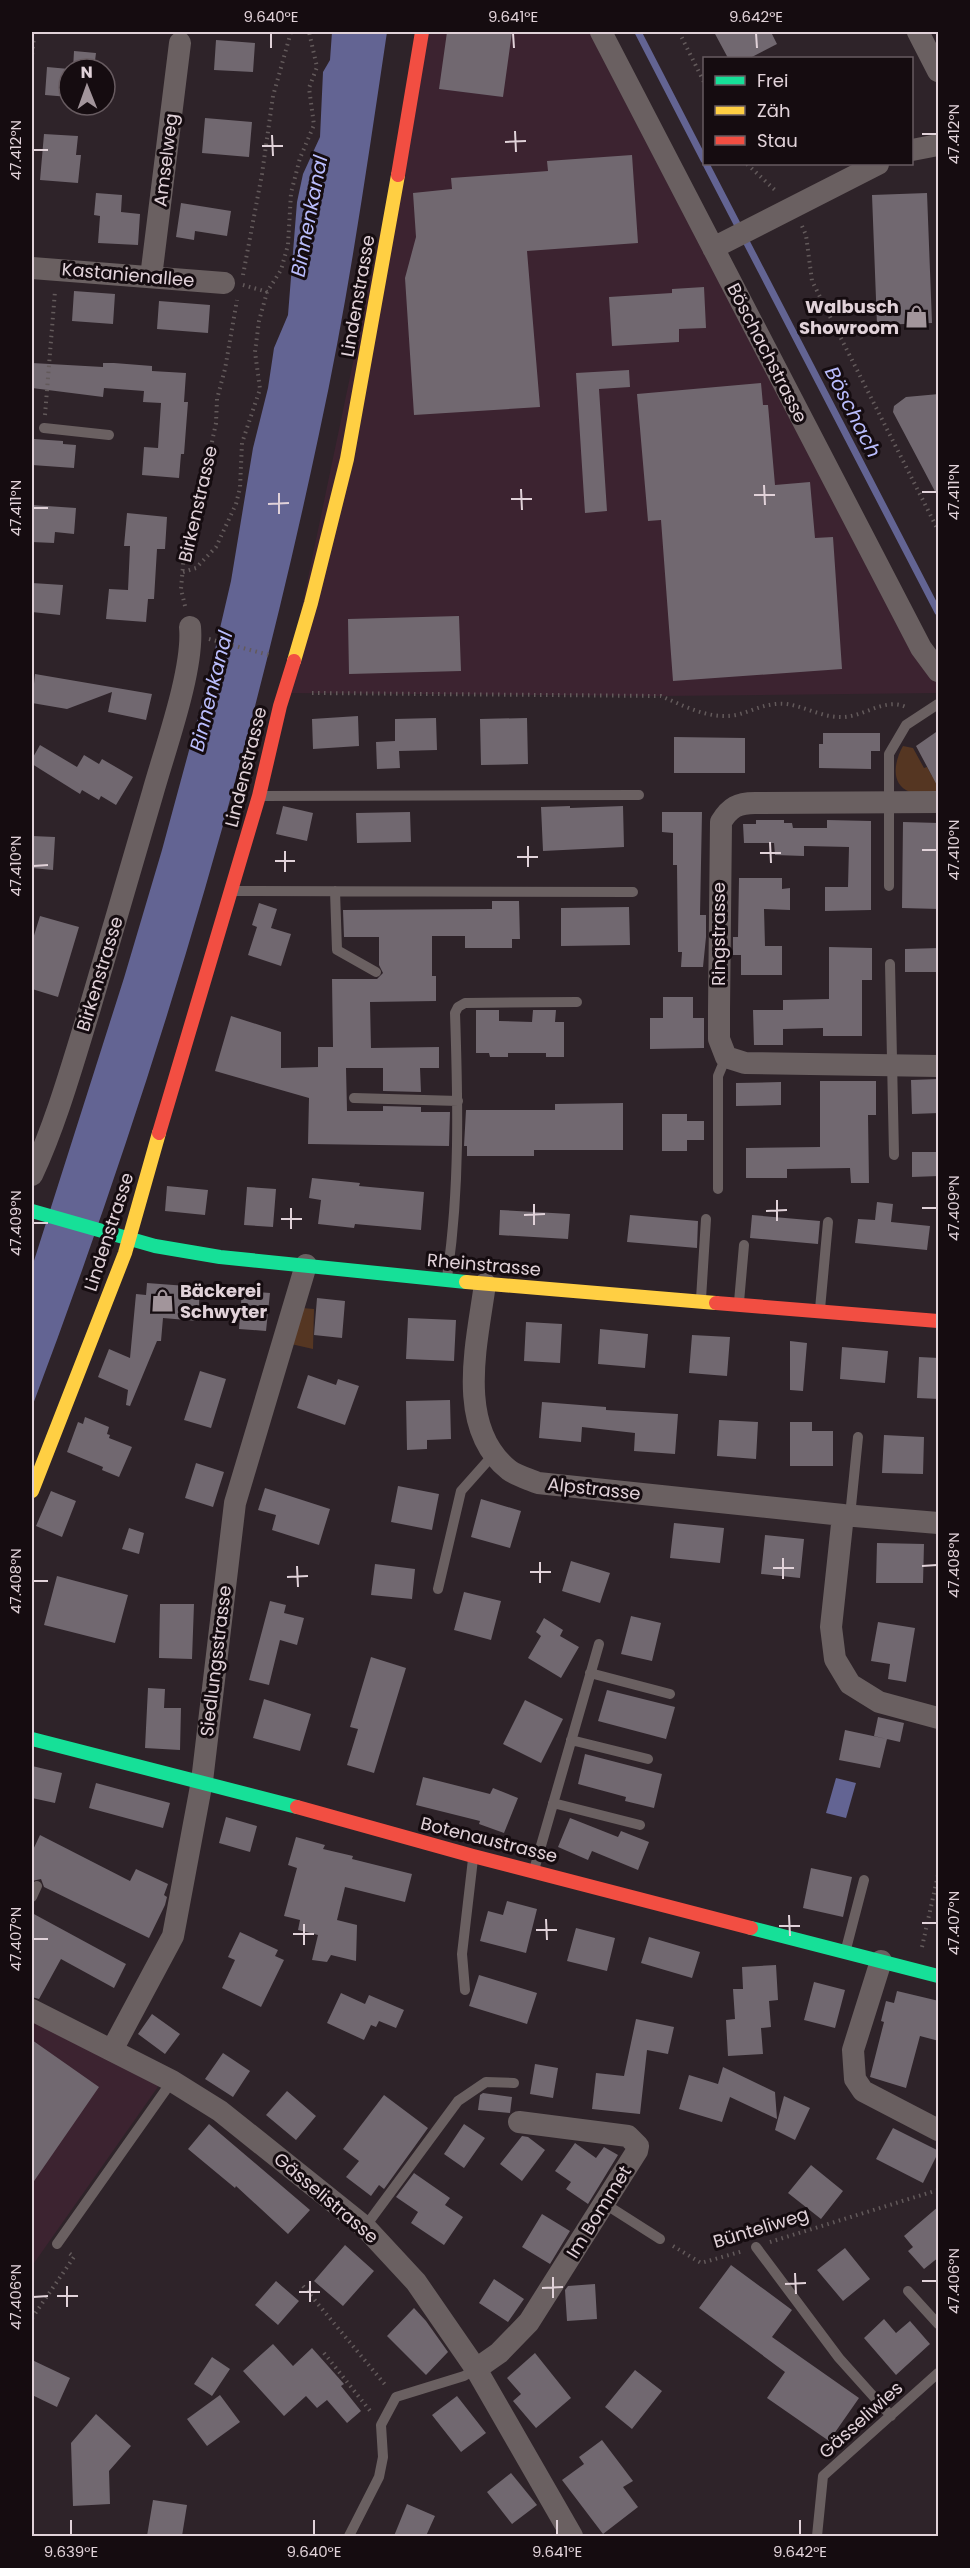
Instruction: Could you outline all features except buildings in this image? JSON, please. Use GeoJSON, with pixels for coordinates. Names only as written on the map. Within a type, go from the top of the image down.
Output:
{"type":"FeatureCollection","features":[{"type":"Feature","properties":{"kind":"street","name":"Lindenstrasse"},"geometry":{"type":"LineString","coordinates":[[32,1491],[125,1253],[122,1237],[259,796],[284,693],[311,603],[347,459],[420,55],[422,32]]}},
{"type":"Feature","properties":{"kind":"street","name":"Böschachstrasse"},"geometry":{"type":"LineString","coordinates":[[601,32],[921,648],[939,671]]}},
{"type":"Feature","properties":{"kind":"street"},"geometry":{"type":"LineString","coordinates":[[918,32],[939,71]]}},
{"type":"Feature","properties":{"kind":"street","name":"Amselweg"},"geometry":{"type":"LineString","coordinates":[[151,278],[180,43]]}},
{"type":"Feature","properties":{"kind":"street"},"geometry":{"type":"LineString","coordinates":[[913,150],[939,145]]}},
{"type":"Feature","properties":{"kind":"street"},"geometry":{"type":"LineString","coordinates":[[713,248],[876,165]]}},
{"type":"Feature","properties":{"kind":"street","name":"Kastanienallee"},"geometry":{"type":"LineString","coordinates":[[32,268],[233,284]]}},
{"type":"Feature","properties":{"kind":"street","name":"Birkenstrasse"},"geometry":{"type":"LineString","coordinates":[[32,1175],[45,1147],[67,1081],[115,924],[182,687],[191,637],[190,627]]}},
{"type":"Feature","properties":{"kind":"street","name":"Ringstrasse"},"geometry":{"type":"LineString","coordinates":[[726,1057],[719,1039],[719,902],[721,822],[729,809],[742,803],[939,802]]}},
{"type":"Feature","properties":{"kind":"street"},"geometry":{"type":"LineString","coordinates":[[726,1057],[745,1063],[939,1066]]}},
{"type":"Feature","properties":{"kind":"street","name":"Rheinstrasse"},"geometry":{"type":"LineString","coordinates":[[32,1211],[170,1249],[220,1257],[485,1284],[939,1321]]}},
{"type":"Feature","properties":{"kind":"street","name":"Siedlungsstrasse"},"geometry":{"type":"LineString","coordinates":[[112,2050],[173,1936],[202,1781],[235,1503],[306,1265]]}},
{"type":"Feature","properties":{"kind":"street","name":"Alpstrasse"},"geometry":{"type":"LineString","coordinates":[[485,1284],[473,1392],[477,1424],[493,1455],[511,1472],[538,1483],[846,1516],[939,1523]]}},
{"type":"Feature","properties":{"kind":"street"},"geometry":{"type":"LineString","coordinates":[[846,1516],[831,1627],[835,1659],[850,1683],[879,1702],[939,1718]]}},
{"type":"Feature","properties":{"kind":"street","name":"Botenaustrasse"},"geometry":{"type":"LineString","coordinates":[[32,1739],[202,1781],[473,1856],[939,1976]]}},
{"type":"Feature","properties":{"kind":"street"},"geometry":{"type":"LineString","coordinates":[[880,1961],[853,2050],[855,2079],[863,2091],[939,2130]]}},
{"type":"Feature","properties":{"kind":"street","name":"Gässelistrasse"},"geometry":{"type":"LineString","coordinates":[[32,2010],[172,2081],[220,2111],[365,2227],[416,2282],[477,2369],[572,2536]]}},
{"type":"Feature","properties":{"kind":"street","name":"Im Bommet"},"geometry":{"type":"LineString","coordinates":[[477,2369],[499,2353],[529,2322],[638,2146],[628,2136],[519,2122]]}},
{"type":"Feature","properties":{"kind":"lane"},"geometry":{"type":"LineString","coordinates":[[44,428],[110,435]]}},
{"type":"Feature","properties":{"kind":"lane"},"geometry":{"type":"LineString","coordinates":[[889,886],[889,754],[906,725],[939,704]]}},
{"type":"Feature","properties":{"kind":"lane"},"geometry":{"type":"LineString","coordinates":[[259,796],[639,795]]}},
{"type":"Feature","properties":{"kind":"lane"},"geometry":{"type":"LineString","coordinates":[[230,891],[633,892]]}},
{"type":"Feature","properties":{"kind":"lane"},"geometry":{"type":"LineString","coordinates":[[335,891],[337,950],[376,972]]}},
{"type":"Feature","properties":{"kind":"lane"},"geometry":{"type":"LineString","coordinates":[[890,964],[894,1155]]}},
{"type":"Feature","properties":{"kind":"lane"},"geometry":{"type":"LineString","coordinates":[[446,1280],[456,1187],[459,1101],[456,1013],[458,1007],[465,1003],[578,1002]]}},
{"type":"Feature","properties":{"kind":"lane"},"geometry":{"type":"LineString","coordinates":[[718,1189],[718,1076],[726,1057]]}},
{"type":"Feature","properties":{"kind":"lane"},"geometry":{"type":"LineString","coordinates":[[354,1098],[459,1101]]}},
{"type":"Feature","properties":{"kind":"lane"},"geometry":{"type":"LineString","coordinates":[[700,1302],[706,1219]]}},
{"type":"Feature","properties":{"kind":"lane"},"geometry":{"type":"LineString","coordinates":[[820,1312],[828,1222]]}},
{"type":"Feature","properties":{"kind":"lane"},"geometry":{"type":"LineString","coordinates":[[739,1305],[744,1245]]}},
{"type":"Feature","properties":{"kind":"lane"},"geometry":{"type":"LineString","coordinates":[[846,1516],[858,1437]]}},
{"type":"Feature","properties":{"kind":"lane"},"geometry":{"type":"LineString","coordinates":[[438,1589],[461,1491],[493,1455]]}},
{"type":"Feature","properties":{"kind":"lane"},"geometry":{"type":"LineString","coordinates":[[534,1870],[599,1644]]}},
{"type":"Feature","properties":{"kind":"lane"},"geometry":{"type":"LineString","coordinates":[[590,1673],[670,1694]]}},
{"type":"Feature","properties":{"kind":"lane"},"geometry":{"type":"LineString","coordinates":[[571,1740],[648,1759]]}},
{"type":"Feature","properties":{"kind":"lane"},"geometry":{"type":"LineString","coordinates":[[553,1803],[640,1825]]}},
{"type":"Feature","properties":{"kind":"lane"},"geometry":{"type":"LineString","coordinates":[[465,1990],[462,1954],[473,1856]]}},
{"type":"Feature","properties":{"kind":"lane"},"geometry":{"type":"LineString","coordinates":[[845,1953],[864,1880]]}},
{"type":"Feature","properties":{"kind":"lane"},"geometry":{"type":"LineString","coordinates":[[32,1897],[37,1886]]}},
{"type":"Feature","properties":{"kind":"lane"},"geometry":{"type":"LineString","coordinates":[[57,2244],[172,2081]]}},
{"type":"Feature","properties":{"kind":"lane"},"geometry":{"type":"LineString","coordinates":[[365,2227],[458,2101],[486,2082],[513,2083]]}},
{"type":"Feature","properties":{"kind":"lane"},"geometry":{"type":"LineString","coordinates":[[604,2204],[660,2239]]}},
{"type":"Feature","properties":{"kind":"lane"},"geometry":{"type":"LineString","coordinates":[[756,2247],[839,2358],[891,2416]]}},
{"type":"Feature","properties":{"kind":"lane"},"geometry":{"type":"LineString","coordinates":[[908,2291],[939,2324]]}},
{"type":"Feature","properties":{"kind":"lane"},"geometry":{"type":"LineString","coordinates":[[349,2536],[379,2477],[383,2457],[381,2425],[396,2397],[464,2376],[477,2369]]}},
{"type":"Feature","properties":{"kind":"lane","name":"Gässeliwies"},"geometry":{"type":"LineString","coordinates":[[817,2536],[824,2476],[939,2373]]}},
{"type":"Feature","properties":{"kind":"path","name":"Birkenstrasse"},"geometry":{"type":"LineString","coordinates":[[190,627],[181,589],[184,554],[203,484],[216,423],[217,399],[225,369],[233,284],[262,174],[273,96],[291,32]]}},
{"type":"Feature","properties":{"kind":"path"},"geometry":{"type":"LineString","coordinates":[[183,572],[196,568],[216,547],[236,504],[240,488],[242,443],[261,389],[255,352],[259,321],[285,254],[291,194],[300,158],[314,125],[309,88],[317,67],[309,32]]}},
{"type":"Feature","properties":{"kind":"path"},"geometry":{"type":"LineString","coordinates":[[678,32],[703,78]]}},
{"type":"Feature","properties":{"kind":"path"},"geometry":{"type":"LineString","coordinates":[[32,36],[34,37],[32,55]]}},
{"type":"Feature","properties":{"kind":"path"},"geometry":{"type":"LineString","coordinates":[[748,165],[792,206],[806,235],[812,281],[939,530]]}},
{"type":"Feature","properties":{"kind":"path"},"geometry":{"type":"LineString","coordinates":[[44,428],[57,270]]}},
{"type":"Feature","properties":{"kind":"path"},"geometry":{"type":"LineString","coordinates":[[233,284],[269,293]]}},
{"type":"Feature","properties":{"kind":"path"},"geometry":{"type":"LineString","coordinates":[[210,640],[277,657]]}},
{"type":"Feature","properties":{"kind":"path"},"geometry":{"type":"LineString","coordinates":[[284,693],[661,696],[717,716],[736,715],[764,705],[786,704],[838,717],[855,716],[886,705],[898,704],[920,714]]}},
{"type":"Feature","properties":{"kind":"path"},"geometry":{"type":"LineString","coordinates":[[916,1970],[939,1875]]}},
{"type":"Feature","properties":{"kind":"path","name":"Bünteliweg"},"geometry":{"type":"LineString","coordinates":[[660,2239],[701,2263],[939,2190]]}},
{"type":"Feature","properties":{"kind":"path"},"geometry":{"type":"LineString","coordinates":[[32,2318],[74,2257],[57,2244]]}},
{"type":"Feature","properties":{"kind":"path"},"geometry":{"type":"LineString","coordinates":[[303,2286],[396,2397]]}},
{"type":"Feature","properties":{"kind":"path"},"geometry":{"type":"LineString","coordinates":[[324,2353],[381,2425]]}},
{"type":"Feature","properties":{"kind":"shaded area"},"geometry":{"type":"Polygon","coordinates":[[[422,32],[601,32],[938,671],[938,693],[661,696],[284,693],[422,32]]]}},
{"type":"Feature","properties":{"kind":"shaded area"},"geometry":{"type":"Polygon","coordinates":[[[903,746],[913,748],[924,768],[927,767],[932,776],[938,773],[938,794],[913,793],[899,783],[896,778],[896,765],[903,746]]]}},
{"type":"Feature","properties":{"kind":"shaded area"},"geometry":{"type":"Polygon","coordinates":[[[302,1308],[314,1309],[313,1349],[291,1344],[302,1308]]]}},
{"type":"Feature","properties":{"kind":"shaded area"},"geometry":{"type":"Polygon","coordinates":[[[32,2017],[160,2084],[32,2266],[32,2017]]]}},
{"type":"Feature","properties":{"kind":"water","name":"Binnenkanal"},"geometry":{"type":"Polygon","coordinates":[[[332,32],[387,32],[348,284],[319,434],[262,681],[194,925],[118,1167],[32,1407],[32,1267],[124,978],[207,684],[231,581],[253,448],[268,388],[274,348],[288,315],[297,202],[303,174],[320,137],[323,72],[330,60],[332,32]]]}},
{"type":"Feature","properties":{"kind":"water"},"geometry":{"type":"Polygon","coordinates":[[[836,1778],[856,1783],[846,1818],[826,1813],[836,1778]]]}},
{"type":"Feature","properties":{"kind":"waterway","name":"Böschach"},"geometry":{"type":"LineString","coordinates":[[638,32],[703,158]]}},
{"type":"Feature","properties":{"kind":"waterway","name":"Böschach"},"geometry":{"type":"LineString","coordinates":[[707,165],[938,612]]}},
{"type":"Feature","properties":{"kind":"traffic: fast"},"geometry":{"type":"LineString","coordinates":[[32,1211],[155,1246],[220,1257],[466,1282]]}},
{"type":"Feature","properties":{"kind":"traffic: fast"},"geometry":{"type":"LineString","coordinates":[[32,1739],[297,1807]]}},
{"type":"Feature","properties":{"kind":"traffic: fast"},"geometry":{"type":"LineString","coordinates":[[751,1928],[938,1976]]}},
{"type":"Feature","properties":{"kind":"traffic: slow"},"geometry":{"type":"LineString","coordinates":[[294,661],[347,459],[398,175]]}},
{"type":"Feature","properties":{"kind":"traffic: slow"},"geometry":{"type":"LineString","coordinates":[[32,1491],[125,1253],[159,1133]]}},
{"type":"Feature","properties":{"kind":"traffic: slow"},"geometry":{"type":"LineString","coordinates":[[466,1282],[716,1303]]}},
{"type":"Feature","properties":{"kind":"traffic: jam"},"geometry":{"type":"LineString","coordinates":[[398,175],[422,32]]}},
{"type":"Feature","properties":{"kind":"traffic: jam"},"geometry":{"type":"LineString","coordinates":[[159,1133],[259,796],[280,706],[294,661]]}},
{"type":"Feature","properties":{"kind":"traffic: jam"},"geometry":{"type":"LineString","coordinates":[[716,1303],[938,1321]]}},
{"type":"Feature","properties":{"kind":"traffic: jam"},"geometry":{"type":"LineString","coordinates":[[297,1807],[473,1856],[751,1928]]}},
{"type":"Feature","properties":{"kind":"place","name":"Walbusch Showroom"},"geometry":{"type":"Point","coordinates":[917,317]}},
{"type":"Feature","properties":{"kind":"place","name":"Bäckerei Schwyter"},"geometry":{"type":"Point","coordinates":[162,1301]}}]}
